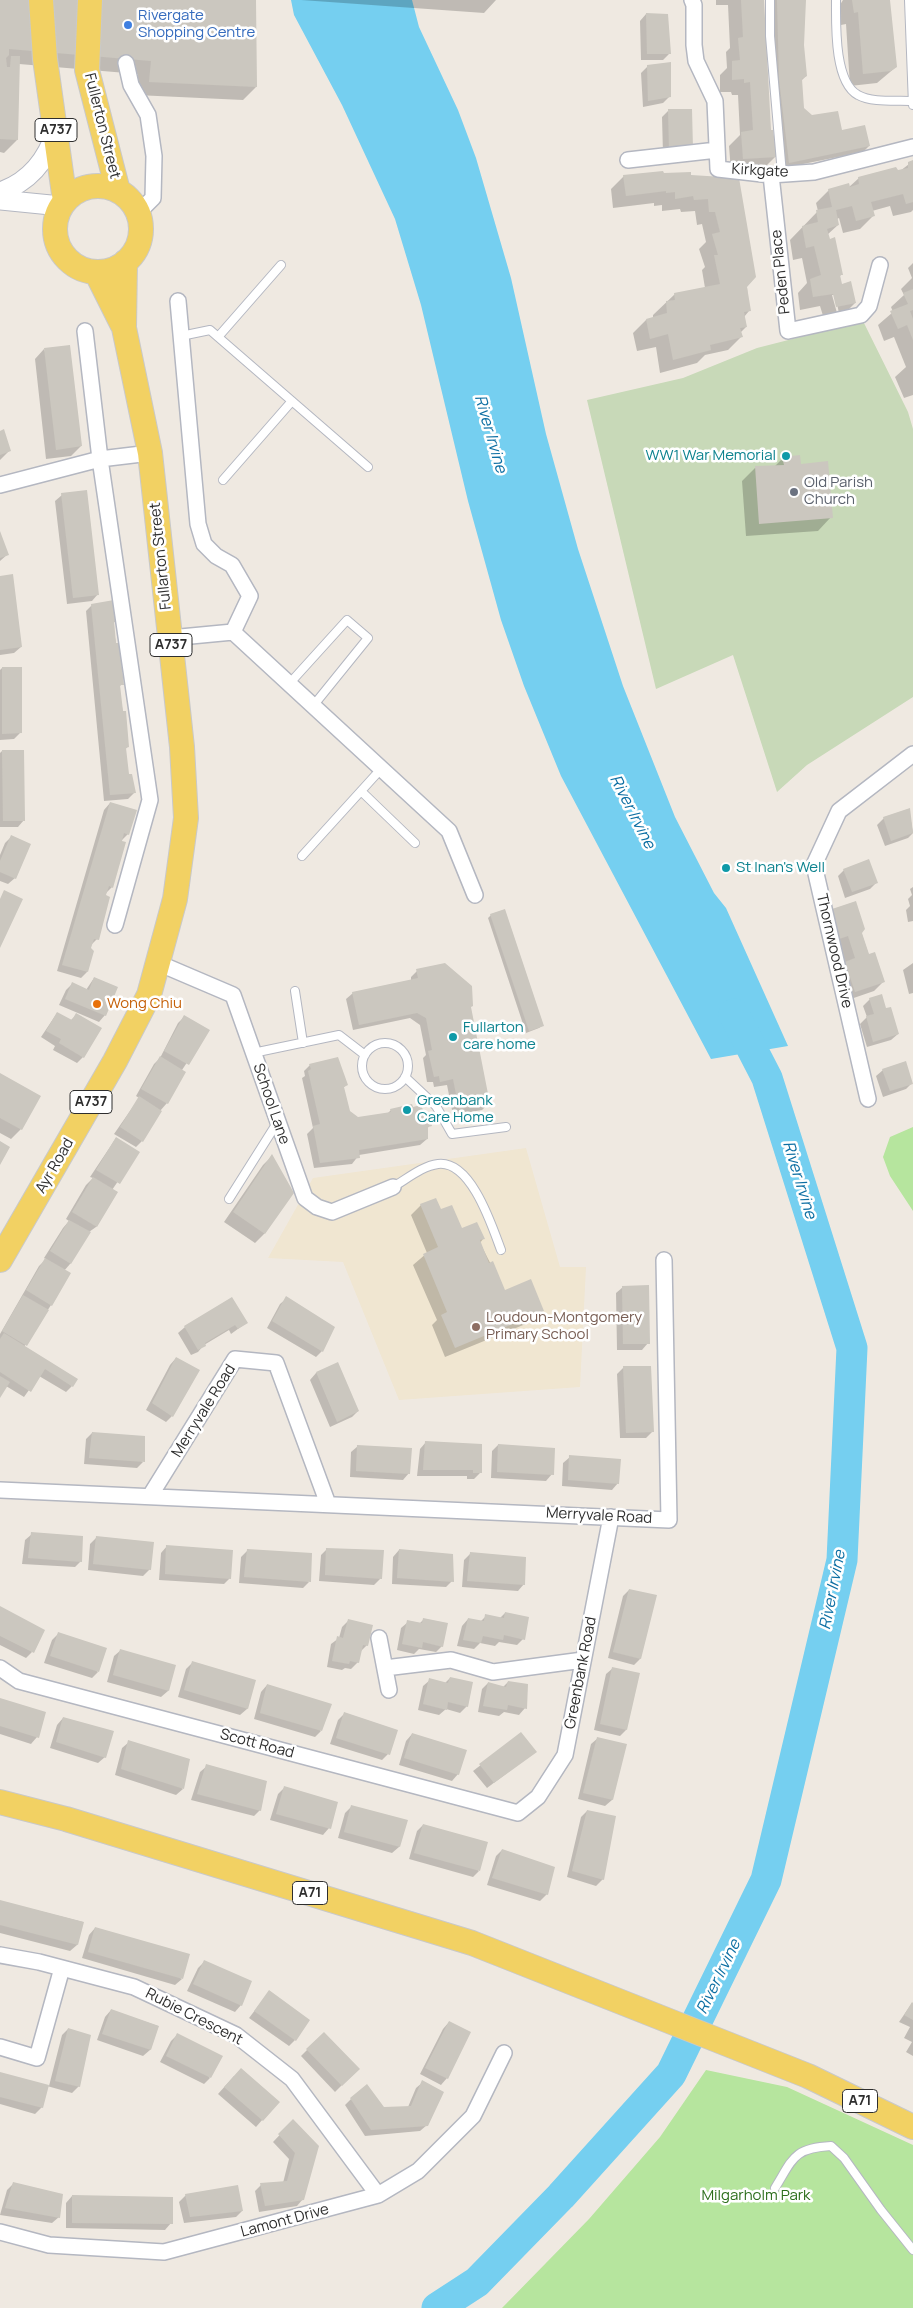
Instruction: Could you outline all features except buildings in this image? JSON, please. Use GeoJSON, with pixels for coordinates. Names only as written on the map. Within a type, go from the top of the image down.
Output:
{"type":"FeatureCollection","features":[{"type":"Feature","properties":{"kind":"main road","name":"A737"},"geometry":{"type":"LineString","coordinates":[[41,0],[45,60],[56,130],[63,203],[56,220],[55,235],[60,249],[69,261],[81,268],[96,272]]}},
{"type":"Feature","properties":{"kind":"main road","name":"Fullerton Street"},"geometry":{"type":"LineString","coordinates":[[90,0],[87,70],[118,191]]}},
{"type":"Feature","properties":{"kind":"main road"},"geometry":{"type":"LineString","coordinates":[[63,203],[76,192],[90,186],[104,186],[118,191],[130,200],[138,213],[140,226],[139,240],[134,252],[116,268],[96,272]]}},
{"type":"Feature","properties":{"kind":"main road","name":"Fullarton Street"},"geometry":{"type":"LineString","coordinates":[[125,262],[124,328],[150,453],[182,747],[186,818],[176,899],[158,963]]}},
{"type":"Feature","properties":{"kind":"main road","name":"Fullarton Street"},"geometry":{"type":"LineString","coordinates":[[96,272],[124,328]]}},
{"type":"Feature","properties":{"kind":"main road","name":"Ayr Road"},"geometry":{"type":"LineString","coordinates":[[0,1260],[7,1232],[115,1062],[149,995],[158,963]]}},
{"type":"Feature","properties":{"kind":"main road","name":"A71"},"geometry":{"type":"LineString","coordinates":[[0,1802],[66,1819],[472,1942],[808,2076],[913,2127]]}},
{"type":"Feature","properties":{"kind":"street","name":"Kirkgate"},"geometry":{"type":"LineString","coordinates":[[692,0],[694,5],[696,61],[715,102],[718,169],[776,175],[814,172],[913,147]]}},
{"type":"Feature","properties":{"kind":"street"},"geometry":{"type":"LineString","coordinates":[[126,63],[130,85],[148,115],[154,156],[153,198],[138,213]]}},
{"type":"Feature","properties":{"kind":"street"},"geometry":{"type":"LineString","coordinates":[[0,192],[30,174],[44,160],[50,150],[56,130]]}},
{"type":"Feature","properties":{"kind":"street"},"geometry":{"type":"LineString","coordinates":[[628,160],[717,150]]}},
{"type":"Feature","properties":{"kind":"street","name":"Peden Place"},"geometry":{"type":"LineString","coordinates":[[776,175],[788,331],[861,315],[869,306],[880,265]]}},
{"type":"Feature","properties":{"kind":"street"},"geometry":{"type":"LineString","coordinates":[[0,200],[63,203]]}},
{"type":"Feature","properties":{"kind":"street"},"geometry":{"type":"LineString","coordinates":[[178,301],[198,524],[204,544],[216,556],[232,565],[250,596],[233,632]]}},
{"type":"Feature","properties":{"kind":"street"},"geometry":{"type":"LineString","coordinates":[[85,331],[100,459],[150,800],[115,925]]}},
{"type":"Feature","properties":{"kind":"street"},"geometry":{"type":"LineString","coordinates":[[0,485],[100,459],[150,453]]}},
{"type":"Feature","properties":{"kind":"street"},"geometry":{"type":"LineString","coordinates":[[170,638],[233,632],[448,831],[475,895]]}},
{"type":"Feature","properties":{"kind":"street","name":"Thornwood Drive"},"geometry":{"type":"LineString","coordinates":[[868,1099],[814,865],[839,811],[913,754]]}},
{"type":"Feature","properties":{"kind":"street","name":"School Lane"},"geometry":{"type":"LineString","coordinates":[[158,963],[233,995],[305,1198],[317,1207],[332,1212],[393,1187]]}},
{"type":"Feature","properties":{"kind":"street","name":"Merryvale Road"},"geometry":{"type":"LineString","coordinates":[[0,1490],[669,1520],[664,1260]]}},
{"type":"Feature","properties":{"kind":"street","name":"Merryvale Road"},"geometry":{"type":"LineString","coordinates":[[150,1496],[235,1359],[276,1364],[328,1504]]}},
{"type":"Feature","properties":{"kind":"street","name":"Greenbank Road"},"geometry":{"type":"LineString","coordinates":[[518,1813],[538,1797],[565,1755],[611,1517]]}},
{"type":"Feature","properties":{"kind":"street"},"geometry":{"type":"LineString","coordinates":[[379,1638],[389,1690]]}},
{"type":"Feature","properties":{"kind":"street"},"geometry":{"type":"LineString","coordinates":[[384,1668],[451,1660],[493,1672],[583,1660]]}},
{"type":"Feature","properties":{"kind":"street","name":"Scott Road"},"geometry":{"type":"LineString","coordinates":[[0,1668],[19,1681],[518,1813]]}},
{"type":"Feature","properties":{"kind":"street","name":"Rubie Crescent"},"geometry":{"type":"LineString","coordinates":[[0,1955],[62,1968],[134,1988],[236,2035],[292,2078],[378,2195]]}},
{"type":"Feature","properties":{"kind":"street"},"geometry":{"type":"LineString","coordinates":[[0,2047],[36,2058],[62,1968]]}},
{"type":"Feature","properties":{"kind":"street","name":"Lamont Drive"},"geometry":{"type":"LineString","coordinates":[[0,2232],[49,2245],[164,2252],[378,2195],[418,2171],[473,2116],[504,2053]]}},
{"type":"Feature","properties":{"kind":"lane"},"geometry":{"type":"LineString","coordinates":[[770,0],[776,175]]}},
{"type":"Feature","properties":{"kind":"lane"},"geometry":{"type":"LineString","coordinates":[[836,0],[840,67],[843,79],[858,96],[913,103],[909,0]]}},
{"type":"Feature","properties":{"kind":"lane"},"geometry":{"type":"LineString","coordinates":[[218,337],[281,265]]}},
{"type":"Feature","properties":{"kind":"lane"},"geometry":{"type":"LineString","coordinates":[[181,336],[210,330],[368,467]]}},
{"type":"Feature","properties":{"kind":"lane"},"geometry":{"type":"LineString","coordinates":[[223,480],[292,401]]}},
{"type":"Feature","properties":{"kind":"lane"},"geometry":{"type":"LineString","coordinates":[[289,684],[347,620],[368,638],[313,706]]}},
{"type":"Feature","properties":{"kind":"lane"},"geometry":{"type":"LineString","coordinates":[[302,856],[381,769]]}},
{"type":"Feature","properties":{"kind":"lane"},"geometry":{"type":"LineString","coordinates":[[361,791],[415,843]]}},
{"type":"Feature","properties":{"kind":"lane"},"geometry":{"type":"LineString","coordinates":[[295,991],[303,1043]]}},
{"type":"Feature","properties":{"kind":"lane"},"geometry":{"type":"LineString","coordinates":[[253,1053],[339,1036],[365,1054]]}},
{"type":"Feature","properties":{"kind":"lane"},"geometry":{"type":"LineString","coordinates":[[377,1044],[393,1044],[400,1048],[408,1062],[405,1077],[395,1087],[381,1089],[374,1086],[364,1075],[362,1061],[365,1054],[377,1044]]}},
{"type":"Feature","properties":{"kind":"lane"},"geometry":{"type":"LineString","coordinates":[[405,1077],[436,1106],[452,1134],[506,1128]]}},
{"type":"Feature","properties":{"kind":"lane"},"geometry":{"type":"LineString","coordinates":[[229,1199],[277,1123]]}},
{"type":"Feature","properties":{"kind":"lane"},"geometry":{"type":"LineString","coordinates":[[393,1187],[430,1166],[441,1163],[454,1167],[465,1175],[475,1188],[501,1250]]}},
{"type":"Feature","properties":{"kind":"lane"},"geometry":{"type":"LineString","coordinates":[[775,2188],[796,2155],[811,2147],[831,2146],[844,2158],[881,2210],[913,2250]]}},
{"type":"Feature","properties":{"kind":"shaded area","name":"Loudoun-Montgomery Primary School"},"geometry":{"type":"Polygon","coordinates":[[[526,1148],[560,1267],[586,1267],[580,1387],[399,1400],[343,1262],[268,1258],[313,1178],[526,1148]]]}},
{"type":"Feature","properties":{"kind":"green space"},"geometry":{"type":"Polygon","coordinates":[[[863,321],[908,412],[913,429],[913,697],[807,765],[777,792],[733,655],[656,689],[587,400],[683,378],[757,348],[863,321]]]}},
{"type":"Feature","properties":{"kind":"green space"},"geometry":{"type":"Polygon","coordinates":[[[913,1127],[913,1211],[890,1176],[883,1157],[890,1137],[913,1127]]]}},
{"type":"Feature","properties":{"kind":"green space","name":"Milgarholm Park"},"geometry":{"type":"Polygon","coordinates":[[[706,2070],[787,2087],[913,2145],[913,2308],[502,2308],[589,2219],[660,2137],[706,2070]]]}},
{"type":"Feature","properties":{"kind":"water"},"geometry":{"type":"Polygon","coordinates":[[[291,0],[412,0],[419,27],[458,110],[476,158],[511,278],[546,434],[578,549],[623,686],[675,817],[714,893],[726,908],[788,1046],[711,1059],[561,776],[524,686],[501,620],[468,501],[421,305],[395,219],[342,105],[294,15],[291,0]]]}},
{"type":"Feature","properties":{"kind":"waterway","name":"River Irvine"},"geometry":{"type":"LineString","coordinates":[[437,2308],[477,2282],[561,2196],[671,2074],[766,1880],[842,1560],[852,1348],[767,1078],[734,1014]]}},
{"type":"Feature","properties":{"kind":"place","name":"Rivergate Shopping Centre"},"geometry":{"type":"Point","coordinates":[128,25]}},
{"type":"Feature","properties":{"kind":"place","name":"WW1 War Memorial"},"geometry":{"type":"Point","coordinates":[786,456]}},
{"type":"Feature","properties":{"kind":"place","name":"Old Parish Church"},"geometry":{"type":"Point","coordinates":[794,492]}},
{"type":"Feature","properties":{"kind":"place","name":"St Inan's Well"},"geometry":{"type":"Point","coordinates":[726,868]}},
{"type":"Feature","properties":{"kind":"place","name":"Wong Chiu"},"geometry":{"type":"Point","coordinates":[97,1004]}},
{"type":"Feature","properties":{"kind":"place","name":"Fullarton care home"},"geometry":{"type":"Point","coordinates":[453,1037]}},
{"type":"Feature","properties":{"kind":"place","name":"Greenbank Care Home"},"geometry":{"type":"Point","coordinates":[407,1110]}},
{"type":"Feature","properties":{"kind":"place","name":"Loudoun-Montgomery Primary School"},"geometry":{"type":"Point","coordinates":[476,1327]}}]}
